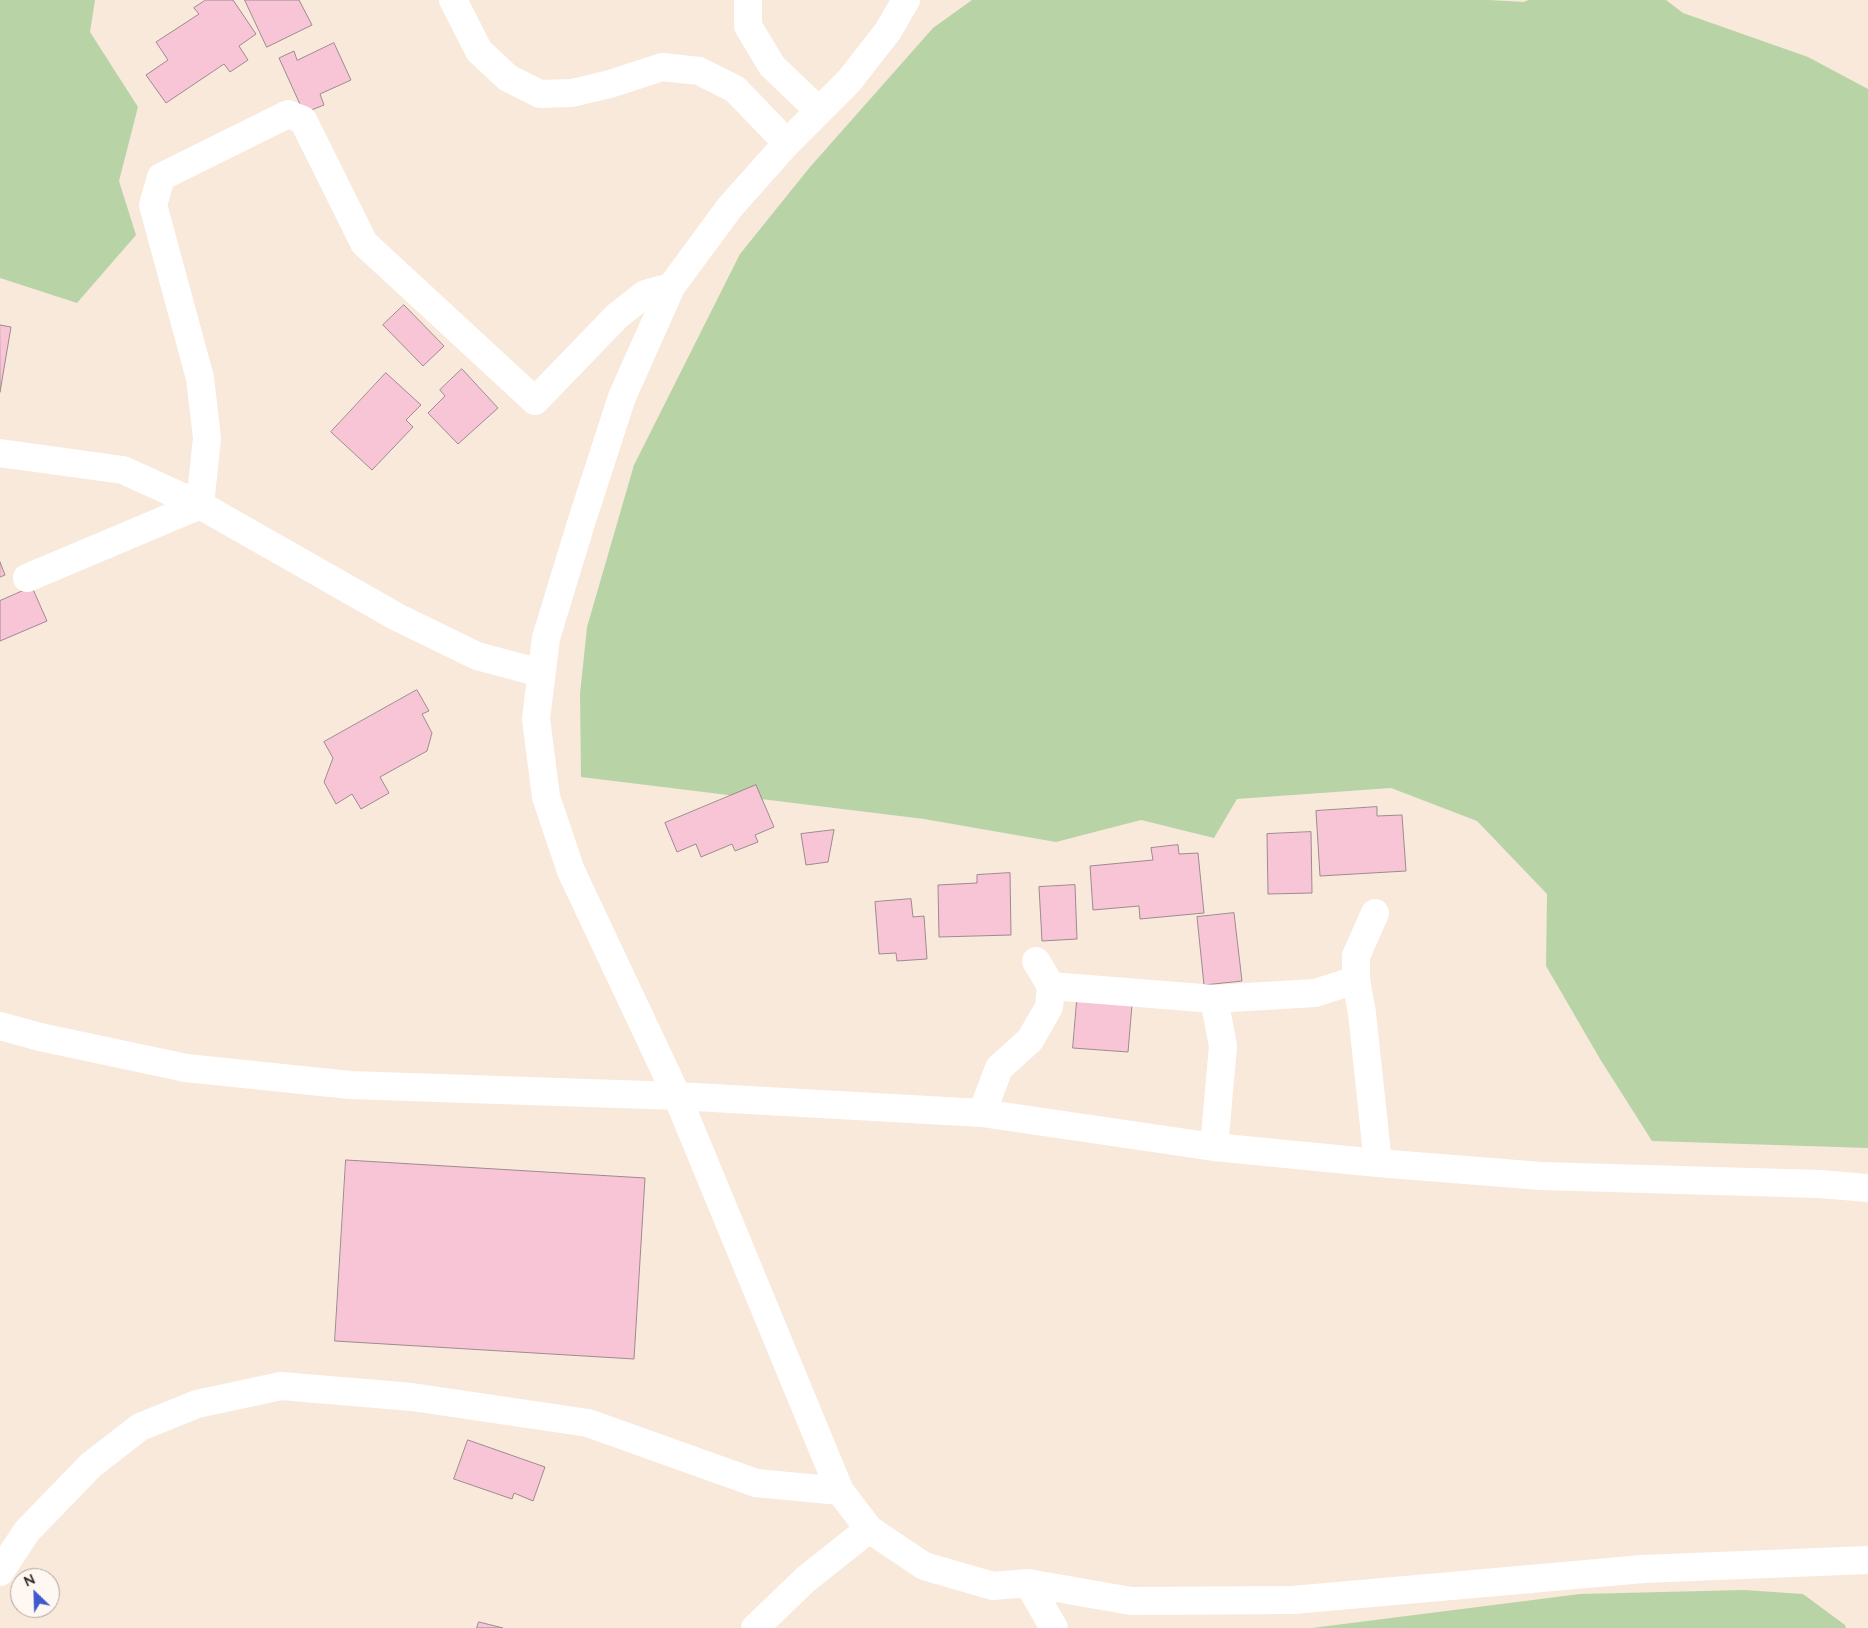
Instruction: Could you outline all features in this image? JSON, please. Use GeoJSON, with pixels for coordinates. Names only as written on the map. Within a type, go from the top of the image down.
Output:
{"type":"FeatureCollection","features":[{"type":"Feature","properties":{"kind":"street"},"geometry":{"type":"LineString","coordinates":[[453,0],[479,51],[508,78],[540,94],[572,93],[610,84],[662,67],[699,71],[735,89],[787,143]]}},
{"type":"Feature","properties":{"kind":"street"},"geometry":{"type":"LineString","coordinates":[[748,0],[748,26],[772,66],[819,112]]}},
{"type":"Feature","properties":{"kind":"street"},"geometry":{"type":"LineString","coordinates":[[906,0],[888,31],[850,81],[787,143],[730,207],[672,287],[622,397],[546,638],[536,719],[546,796],[570,871],[677,1096],[840,1491],[870,1529],[924,1566],[993,1586],[1028,1583],[1132,1601],[1293,1600],[1643,1569],[1868,1560]]}},
{"type":"Feature","properties":{"kind":"street"},"geometry":{"type":"LineString","coordinates":[[200,505],[207,438],[200,378],[153,205],[161,177],[288,114],[303,120],[364,243],[535,401],[617,316],[645,294],[672,287]]}},
{"type":"Feature","properties":{"kind":"street"},"geometry":{"type":"LineString","coordinates":[[0,454],[123,470],[200,505],[397,617],[478,656],[541,674]]}},
{"type":"Feature","properties":{"kind":"street"},"geometry":{"type":"LineString","coordinates":[[27,578],[200,505]]}},
{"type":"Feature","properties":{"kind":"street"},"geometry":{"type":"LineString","coordinates":[[1375,913],[1356,956],[1356,980],[1362,1013],[1378,1163]]}},
{"type":"Feature","properties":{"kind":"street"},"geometry":{"type":"LineString","coordinates":[[982,1113],[999,1068],[1030,1040],[1049,1007],[1051,986],[1036,961]]}},
{"type":"Feature","properties":{"kind":"street"},"geometry":{"type":"LineString","coordinates":[[1051,986],[1214,1000],[1315,993],[1356,980]]}},
{"type":"Feature","properties":{"kind":"street"},"geometry":{"type":"LineString","coordinates":[[1214,1000],[1223,1046],[1214,1147]]}},
{"type":"Feature","properties":{"kind":"street"},"geometry":{"type":"LineString","coordinates":[[0,1026],[40,1037],[186,1068],[350,1085],[677,1096],[982,1113],[1214,1147],[1378,1163],[1541,1176],[1810,1184],[1868,1188]]}},
{"type":"Feature","properties":{"kind":"street"},"geometry":{"type":"LineString","coordinates":[[0,1572],[27,1531],[91,1465],[140,1427],[197,1404],[281,1386],[412,1397],[588,1423],[756,1483],[840,1491]]}},
{"type":"Feature","properties":{"kind":"street"},"geometry":{"type":"LineString","coordinates":[[754,1628],[806,1579],[870,1529]]}},
{"type":"Feature","properties":{"kind":"street"},"geometry":{"type":"LineString","coordinates":[[1028,1583],[1054,1628]]}},
{"type":"Feature","properties":{"kind":"green space"},"geometry":{"type":"Polygon","coordinates":[[[0,0],[95,0],[90,32],[138,107],[119,181],[136,235],[77,303],[0,278],[0,0]]]}},
{"type":"Feature","properties":{"kind":"green space"},"geometry":{"type":"Polygon","coordinates":[[[972,0],[1489,0],[1524,2],[1528,0],[1666,0],[1683,13],[1808,57],[1868,89],[1868,1148],[1652,1141],[1600,1059],[1546,966],[1547,894],[1477,821],[1391,788],[1237,799],[1214,838],[1141,820],[1056,842],[924,819],[581,777],[580,694],[587,627],[634,465],[740,254],[810,167],[933,28],[972,0]]]}},
{"type":"Feature","properties":{"kind":"green space"},"geometry":{"type":"Polygon","coordinates":[[[1744,1590],[1803,1594],[1845,1625],[1846,1628],[1312,1628],[1580,1594],[1744,1590]]]}},
{"type":"Feature","properties":{"kind":"building"},"geometry":{"type":"Polygon","coordinates":[[[206,0],[233,0],[256,34],[239,46],[248,60],[230,72],[224,64],[166,103],[146,75],[168,60],[156,42],[199,14],[194,8],[206,0]]]}},
{"type":"Feature","properties":{"kind":"building"},"geometry":{"type":"Polygon","coordinates":[[[245,0],[299,0],[312,25],[267,47],[245,0]]]}},
{"type":"Feature","properties":{"kind":"building"},"geometry":{"type":"Polygon","coordinates":[[[334,43],[351,80],[320,94],[324,105],[304,113],[279,58],[294,51],[297,60],[334,43]]]}},
{"type":"Feature","properties":{"kind":"building"},"geometry":{"type":"Polygon","coordinates":[[[404,305],[444,346],[423,366],[383,325],[404,305]]]}},
{"type":"Feature","properties":{"kind":"building"},"geometry":{"type":"Polygon","coordinates":[[[0,325],[11,327],[0,392],[0,325]]]}},
{"type":"Feature","properties":{"kind":"building"},"geometry":{"type":"Polygon","coordinates":[[[462,369],[498,408],[458,444],[428,413],[445,396],[440,390],[462,369]]]}},
{"type":"Feature","properties":{"kind":"building"},"geometry":{"type":"Polygon","coordinates":[[[386,373],[421,405],[406,420],[413,427],[372,470],[331,432],[386,373]]]}},
{"type":"Feature","properties":{"kind":"building"},"geometry":{"type":"Polygon","coordinates":[[[0,562],[5,575],[0,577],[0,562]]]}},
{"type":"Feature","properties":{"kind":"building"},"geometry":{"type":"Polygon","coordinates":[[[32,587],[47,621],[0,641],[0,601],[32,587]]]}},
{"type":"Feature","properties":{"kind":"building"},"geometry":{"type":"Polygon","coordinates":[[[417,690],[429,711],[422,714],[432,733],[427,751],[380,777],[389,793],[361,809],[352,794],[336,804],[324,782],[333,758],[324,742],[417,690]]]}},
{"type":"Feature","properties":{"kind":"building"},"geometry":{"type":"Polygon","coordinates":[[[756,785],[774,827],[755,835],[758,842],[735,851],[732,844],[701,857],[696,844],[677,852],[665,823],[756,785]]]}},
{"type":"Feature","properties":{"kind":"building"},"geometry":{"type":"Polygon","coordinates":[[[1377,807],[1377,816],[1402,815],[1406,871],[1320,876],[1316,811],[1377,807]]]}},
{"type":"Feature","properties":{"kind":"building"},"geometry":{"type":"Polygon","coordinates":[[[834,830],[828,862],[806,865],[801,834],[834,830]]]}},
{"type":"Feature","properties":{"kind":"building"},"geometry":{"type":"Polygon","coordinates":[[[1311,832],[1312,893],[1268,894],[1267,834],[1311,832]]]}},
{"type":"Feature","properties":{"kind":"building"},"geometry":{"type":"Polygon","coordinates":[[[1178,845],[1179,854],[1198,853],[1204,913],[1140,919],[1139,906],[1093,910],[1090,866],[1153,860],[1151,848],[1178,845]]]}},
{"type":"Feature","properties":{"kind":"building"},"geometry":{"type":"Polygon","coordinates":[[[1010,873],[1011,935],[939,937],[938,885],[977,883],[977,875],[1010,873]]]}},
{"type":"Feature","properties":{"kind":"building"},"geometry":{"type":"Polygon","coordinates":[[[1075,885],[1077,939],[1042,941],[1039,887],[1075,885]]]}},
{"type":"Feature","properties":{"kind":"building"},"geometry":{"type":"Polygon","coordinates":[[[911,899],[913,917],[924,916],[927,959],[897,961],[896,953],[879,954],[875,902],[911,899]]]}},
{"type":"Feature","properties":{"kind":"building"},"geometry":{"type":"Polygon","coordinates":[[[1234,913],[1242,981],[1204,985],[1197,917],[1234,913]]]}},
{"type":"Feature","properties":{"kind":"building"},"geometry":{"type":"Polygon","coordinates":[[[1077,1001],[1132,1005],[1128,1052],[1073,1048],[1077,1001]]]}},
{"type":"Feature","properties":{"kind":"building"},"geometry":{"type":"Polygon","coordinates":[[[346,1160],[645,1178],[634,1359],[335,1341],[346,1160]]]}},
{"type":"Feature","properties":{"kind":"building"},"geometry":{"type":"Polygon","coordinates":[[[468,1440],[545,1467],[533,1501],[514,1493],[512,1499],[454,1479],[468,1440]]]}},
{"type":"Feature","properties":{"kind":"building"},"geometry":{"type":"Polygon","coordinates":[[[479,1622],[503,1628],[477,1628],[479,1622]]]}}]}
